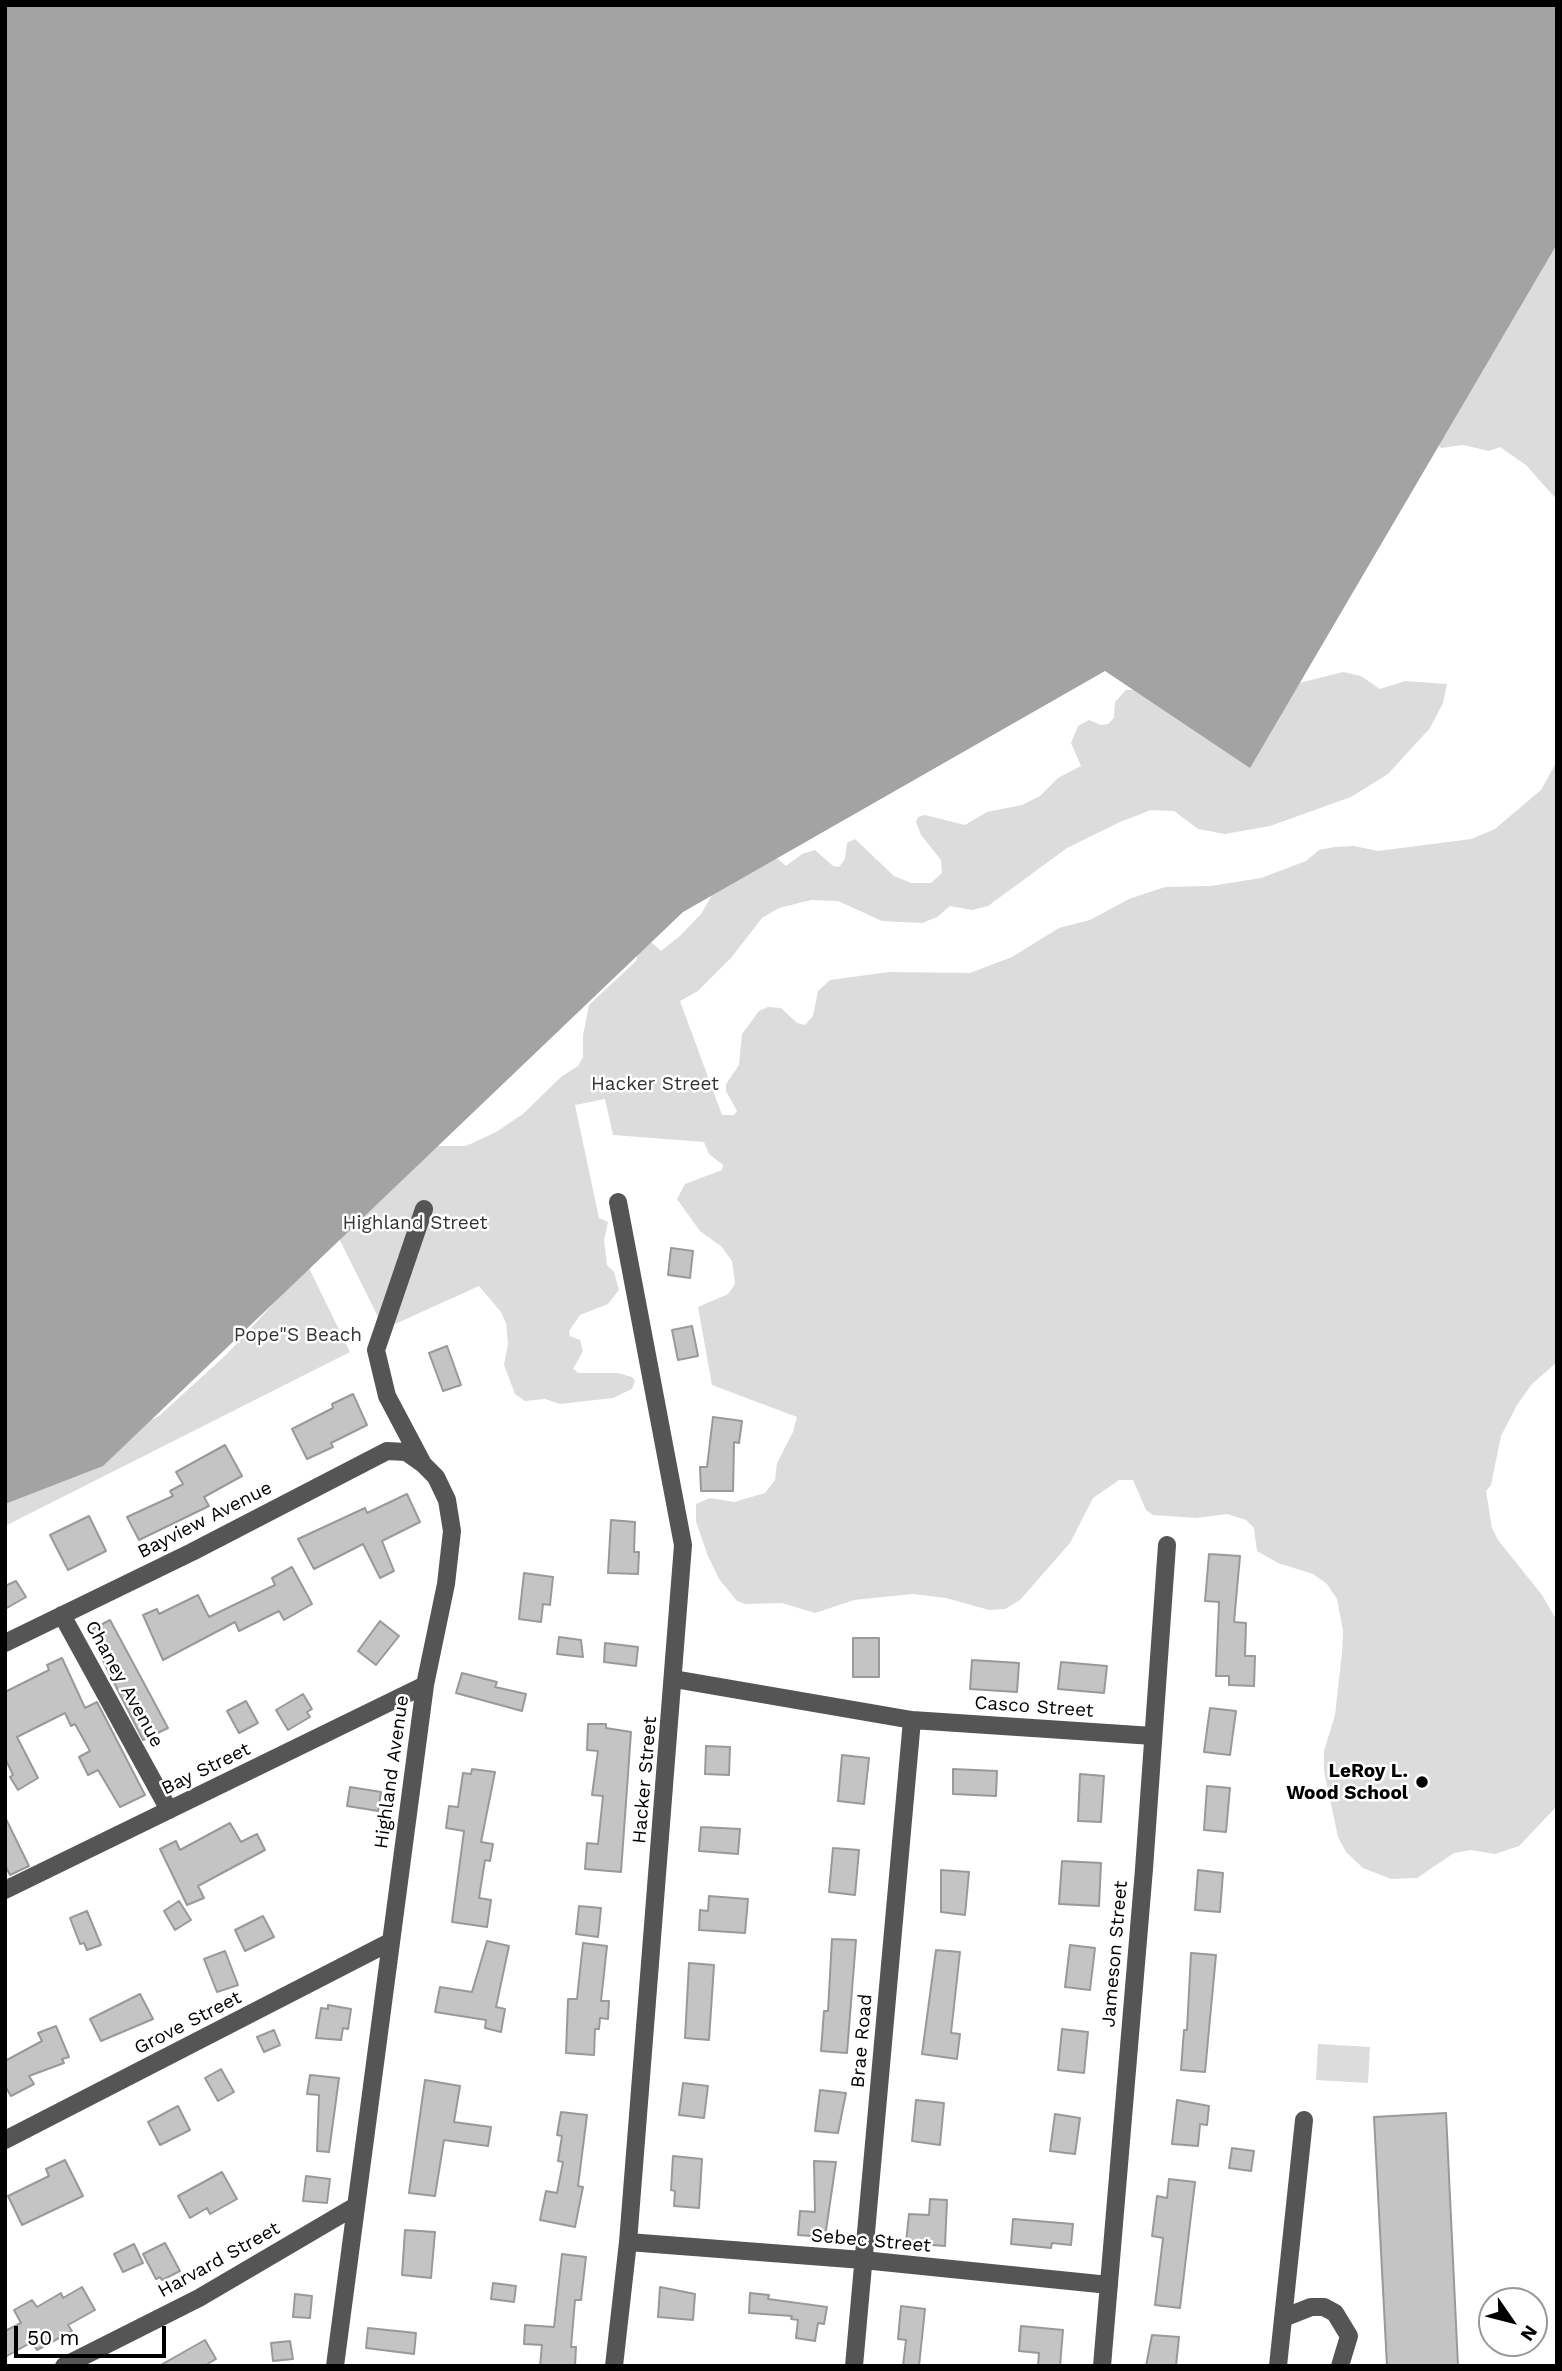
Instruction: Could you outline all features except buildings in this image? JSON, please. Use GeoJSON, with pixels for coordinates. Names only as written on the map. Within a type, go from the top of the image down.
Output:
{"type":"FeatureCollection","features":[{"type":"Feature","properties":{"kind":"street","name":"Hacker Street"},"geometry":{"type":"LineString","coordinates":[[614,2366],[628,2242],[683,1545],[618,1202]]}},
{"type":"Feature","properties":{"kind":"street","name":"Highland Avenue"},"geometry":{"type":"LineString","coordinates":[[335,2366],[425,1685],[446,1584],[452,1531],[447,1500],[436,1477],[423,1464],[387,1396],[376,1350],[424,1209]]}},
{"type":"Feature","properties":{"kind":"street","name":"Bayview Avenue"},"geometry":{"type":"LineString","coordinates":[[5,1643],[387,1451],[406,1451],[423,1464]]}},
{"type":"Feature","properties":{"kind":"street","name":"Jameson Street"},"geometry":{"type":"LineString","coordinates":[[1102,2366],[1167,1545]]}},
{"type":"Feature","properties":{"kind":"street","name":"Chaney Avenue"},"geometry":{"type":"LineString","coordinates":[[62,1615],[169,1810]]}},
{"type":"Feature","properties":{"kind":"street","name":"Casco Street"},"geometry":{"type":"LineString","coordinates":[[674,1679],[912,1720],[1153,1736]]}},
{"type":"Feature","properties":{"kind":"street","name":"Bay Street"},"geometry":{"type":"LineString","coordinates":[[5,1890],[425,1685]]}},
{"type":"Feature","properties":{"kind":"street","name":"Brae Road"},"geometry":{"type":"LineString","coordinates":[[853,2366],[912,1720]]}},
{"type":"Feature","properties":{"kind":"street","name":"Grove Street"},"geometry":{"type":"LineString","coordinates":[[5,2140],[390,1942]]}},
{"type":"Feature","properties":{"kind":"street"},"geometry":{"type":"LineString","coordinates":[[1278,2366],[1304,2120]]}},
{"type":"Feature","properties":{"kind":"street","name":"Harvard Street"},"geometry":{"type":"LineString","coordinates":[[64,2366],[199,2298],[354,2207]]}},
{"type":"Feature","properties":{"kind":"street","name":"Sebec Street"},"geometry":{"type":"LineString","coordinates":[[628,2242],[863,2260],[1109,2285]]}},
{"type":"Feature","properties":{"kind":"street"},"geometry":{"type":"LineString","coordinates":[[1283,2318],[1311,2307],[1324,2307],[1335,2313],[1349,2336],[1340,2366]]}},
{"type":"Feature","properties":{"kind":"green space"},"geometry":{"type":"Polygon","coordinates":[[[1557,167],[1557,500],[1526,465],[1500,447],[1489,451],[1463,445],[1441,448],[1429,433],[1557,167]]]}},
{"type":"Feature","properties":{"kind":"green space","name":"Highland Street"},"geometry":{"type":"Polygon","coordinates":[[[1343,672],[1361,676],[1380,689],[1405,681],[1447,684],[1443,703],[1430,728],[1388,774],[1351,797],[1270,826],[1225,834],[1198,829],[1174,811],[1151,810],[1067,848],[988,906],[972,910],[950,906],[937,917],[922,923],[882,921],[838,901],[811,900],[779,908],[762,918],[731,958],[698,991],[680,1001],[722,1115],[734,1115],[737,1111],[726,1091],[726,1084],[739,1065],[742,1034],[759,1011],[768,1007],[781,1008],[797,1023],[805,1025],[813,1016],[818,991],[830,980],[889,972],[970,973],[1012,957],[1059,928],[1090,920],[1129,899],[1165,887],[1211,886],[1261,878],[1306,861],[1319,850],[1334,847],[1354,846],[1378,851],[1471,839],[1495,829],[1541,790],[1557,761],[1557,1362],[1532,1384],[1517,1405],[1501,1436],[1491,1485],[1486,1491],[1492,1528],[1498,1540],[1542,1595],[1557,1621],[1557,1806],[1519,1846],[1495,1854],[1471,1850],[1454,1853],[1417,1878],[1391,1879],[1363,1868],[1346,1852],[1338,1837],[1324,1771],[1324,1751],[1335,1715],[1342,1653],[1343,1631],[1337,1599],[1327,1584],[1313,1574],[1278,1563],[1257,1551],[1254,1528],[1246,1520],[1227,1514],[1196,1518],[1153,1515],[1146,1510],[1133,1480],[1119,1480],[1093,1498],[1070,1543],[1020,1600],[1005,1609],[989,1610],[946,1598],[913,1594],[854,1600],[815,1613],[782,1603],[745,1604],[737,1601],[719,1579],[708,1556],[696,1522],[696,1504],[710,1498],[734,1502],[765,1493],[775,1480],[777,1463],[793,1432],[797,1417],[712,1385],[698,1307],[728,1294],[735,1284],[732,1261],[722,1247],[700,1231],[677,1199],[685,1184],[722,1170],[723,1165],[709,1154],[704,1142],[613,1135],[605,1099],[575,1105],[599,1218],[608,1222],[604,1240],[607,1265],[614,1272],[619,1290],[608,1304],[580,1315],[569,1331],[570,1336],[580,1340],[583,1351],[573,1369],[579,1373],[618,1373],[632,1377],[635,1381],[632,1389],[613,1398],[560,1404],[545,1399],[525,1401],[515,1394],[504,1365],[508,1344],[506,1323],[501,1312],[479,1286],[384,1329],[315,1190],[435,1146],[466,1146],[496,1132],[523,1114],[561,1077],[578,1066],[583,1057],[583,1035],[589,1005],[636,961],[643,935],[661,951],[701,914],[727,870],[764,847],[786,866],[802,854],[815,850],[833,866],[839,867],[845,859],[847,843],[855,839],[894,876],[911,883],[931,883],[942,873],[941,860],[921,835],[916,822],[918,817],[925,815],[965,825],[987,812],[1022,805],[1040,796],[1058,778],[1081,766],[1071,743],[1078,726],[1089,720],[1101,725],[1108,724],[1114,718],[1115,702],[1126,690],[1275,689],[1343,672]]]}},
{"type":"Feature","properties":{"kind":"green space","name":"Pope\"S Beach"},"geometry":{"type":"Polygon","coordinates":[[[308,1266],[350,1352],[5,1526],[5,1497],[159,1416],[228,1353],[308,1266]]]}},
{"type":"Feature","properties":{"kind":"green space"},"geometry":{"type":"Polygon","coordinates":[[[1318,2044],[1370,2047],[1368,2083],[1316,2080],[1318,2044]]]}},
{"type":"Feature","properties":{"kind":"shaded area"},"geometry":{"type":"Polygon","coordinates":[[[5,5],[1557,5],[1557,244],[1250,768],[1105,671],[683,912],[103,1466],[5,1504],[5,5]]]}},
{"type":"Feature","properties":{"kind":"place","name":"LeRoy L. Wood School"},"geometry":{"type":"Point","coordinates":[1422,1782]}}]}
